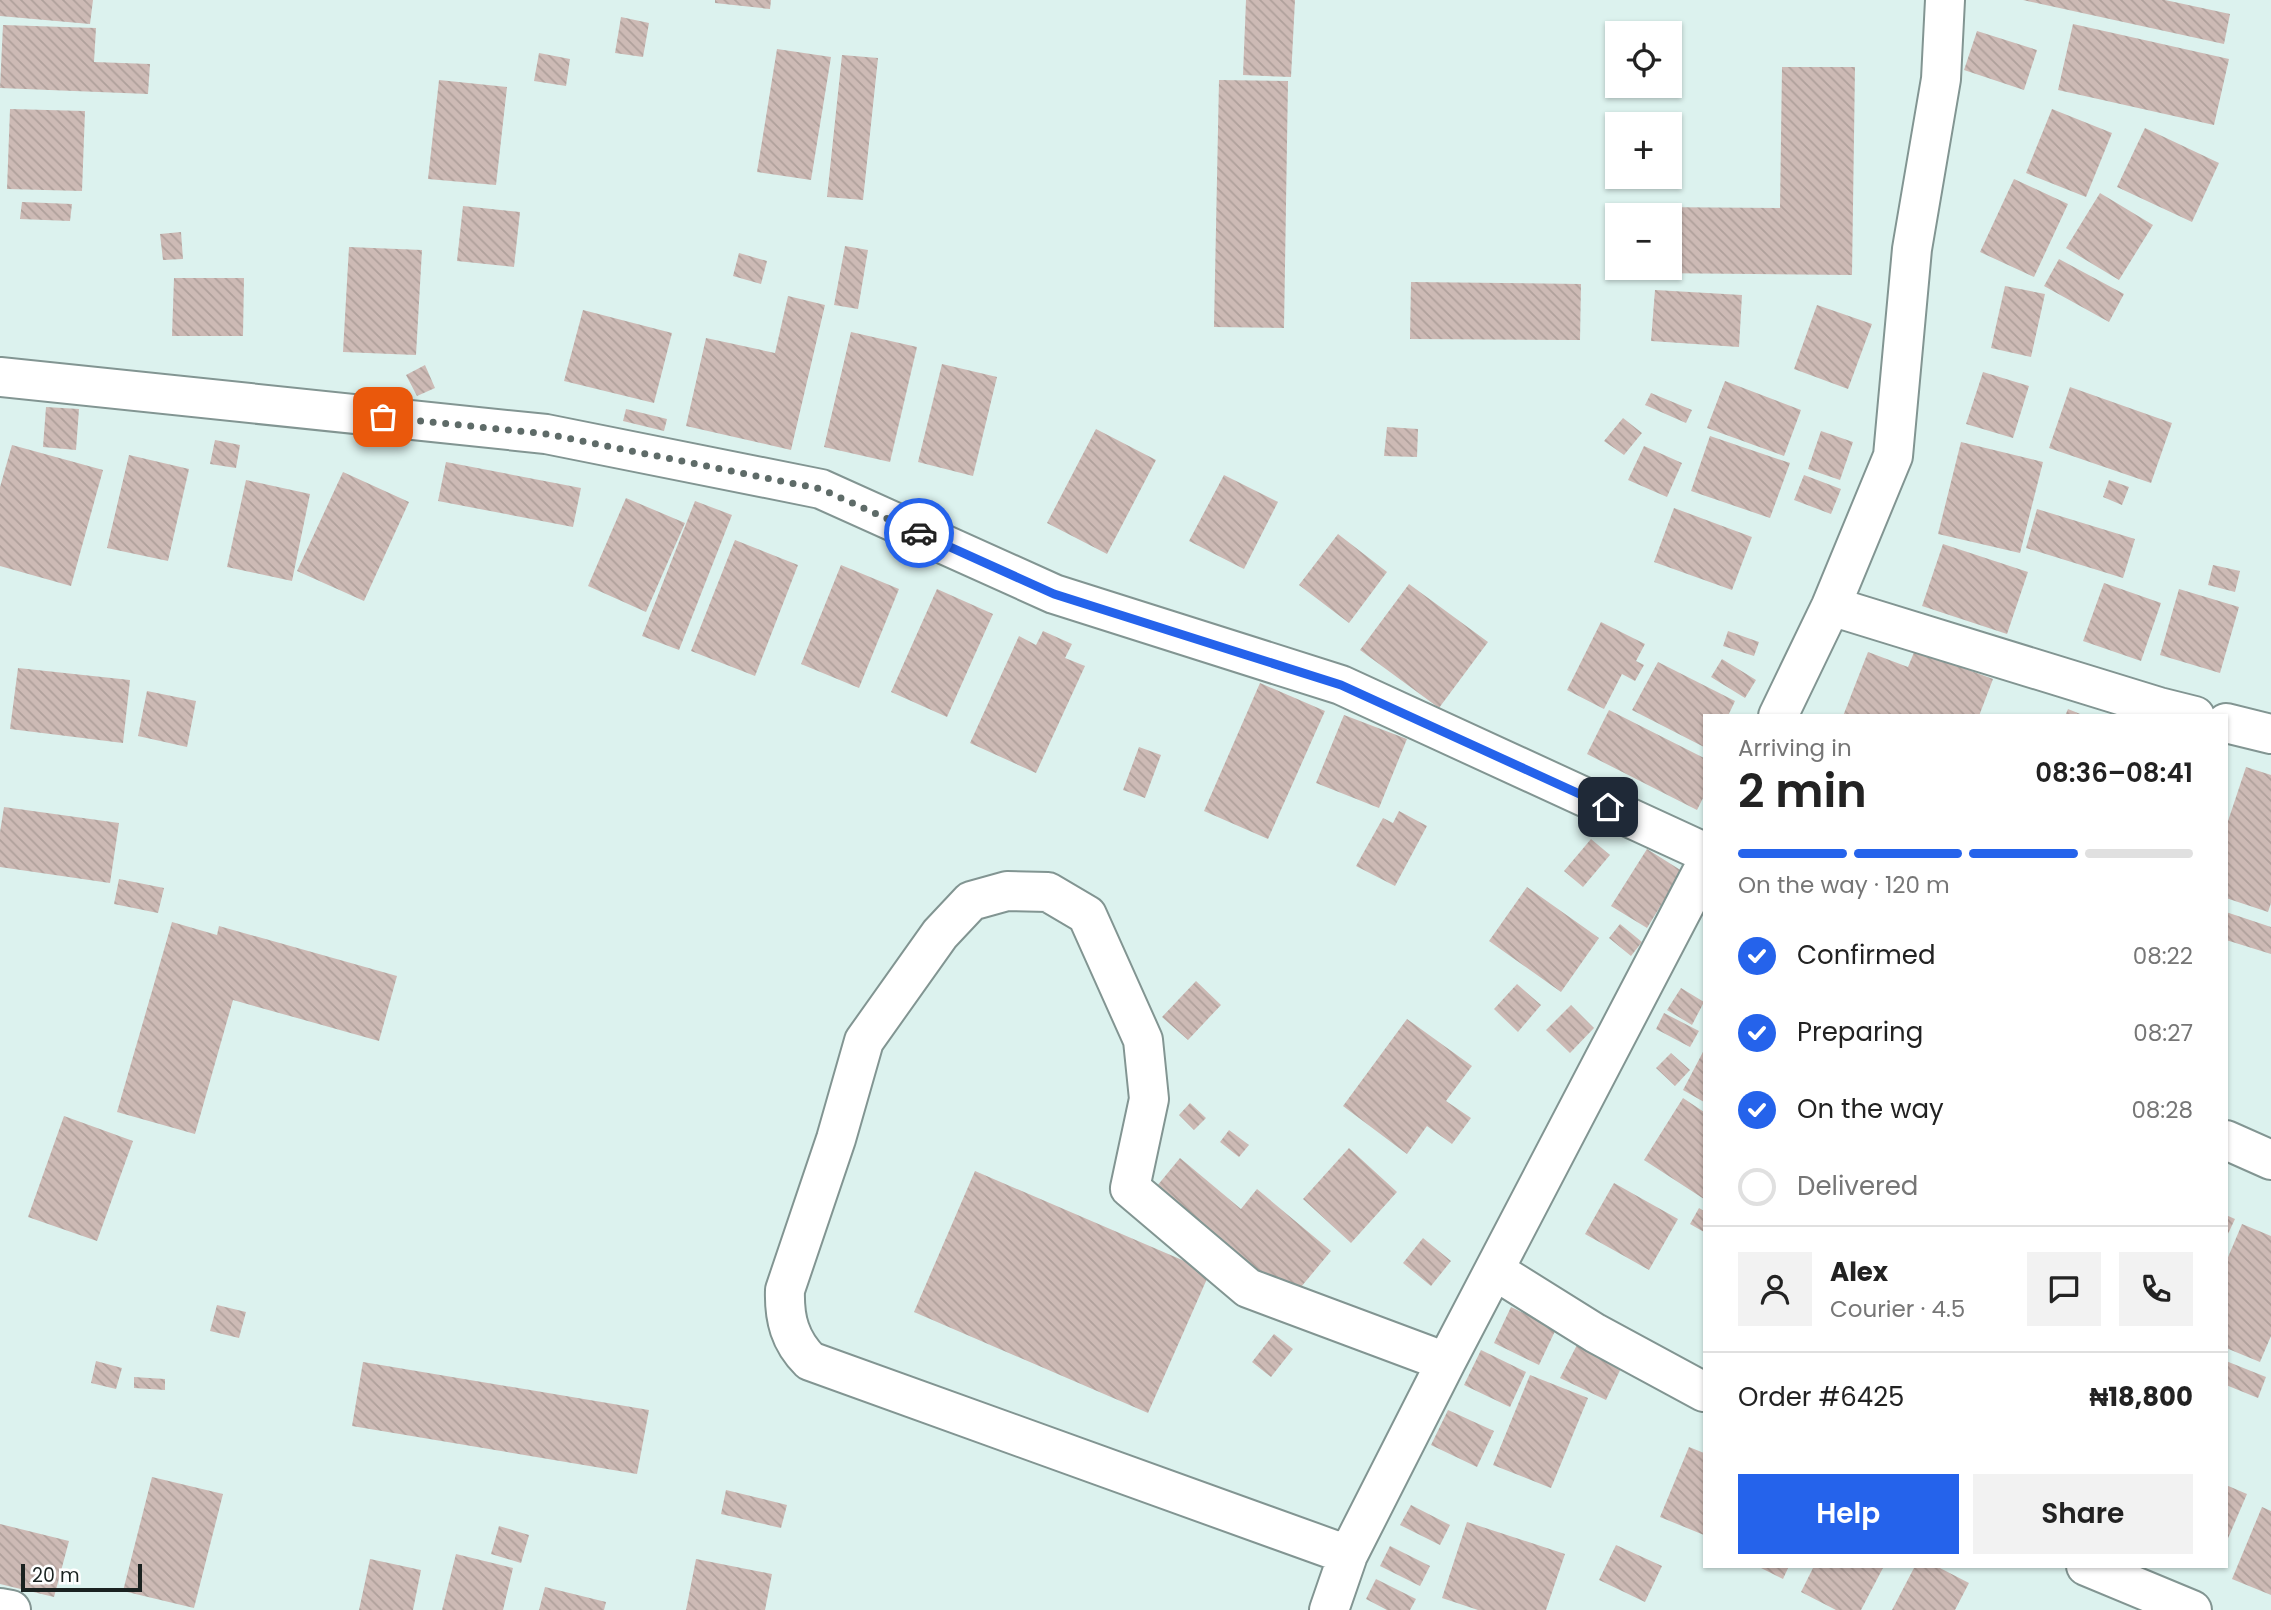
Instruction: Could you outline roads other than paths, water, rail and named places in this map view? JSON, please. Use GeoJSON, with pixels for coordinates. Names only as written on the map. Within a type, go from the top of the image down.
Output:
{"type":"FeatureCollection","features":[{"type":"Feature","properties":{"kind":"street"},"geometry":{"type":"LineString","coordinates":[[1780,714],[1831,606],[1893,456],[1912,249],[1941,79],[1945,0]]}},
{"type":"Feature","properties":{"kind":"street"},"geometry":{"type":"LineString","coordinates":[[0,377],[547,434],[821,489],[1054,594],[1341,685],[1703,852]]}},
{"type":"Feature","properties":{"kind":"street"},"geometry":{"type":"LineString","coordinates":[[1831,606],[2187,714]]}},
{"type":"Feature","properties":{"kind":"street"},"geometry":{"type":"LineString","coordinates":[[2228,723],[2271,734]]}},
{"type":"Feature","properties":{"kind":"street"},"geometry":{"type":"LineString","coordinates":[[1329,1610],[1348,1555],[1703,871]]}},
{"type":"Feature","properties":{"kind":"street"},"geometry":{"type":"LineString","coordinates":[[1348,1555],[810,1361],[799,1350],[790,1336],[784,1309],[785,1290],[836,1139],[864,1041],[940,933],[971,901],[1007,891],[1048,892],[1087,915],[1143,1040],[1149,1099],[1130,1188],[1248,1288],[1446,1362]]}},
{"type":"Feature","properties":{"kind":"street"},"geometry":{"type":"LineString","coordinates":[[2228,1141],[2271,1160]]}},
{"type":"Feature","properties":{"kind":"street"},"geometry":{"type":"LineString","coordinates":[[1494,1270],[1595,1333],[1703,1391]]}},
{"type":"Feature","properties":{"kind":"street"},"geometry":{"type":"LineString","coordinates":[[2091,1568],[2192,1610]]}},
{"type":"Feature","properties":{"kind":"street"},"geometry":{"type":"LineString","coordinates":[[0,1608],[11,1610]]}}]}
